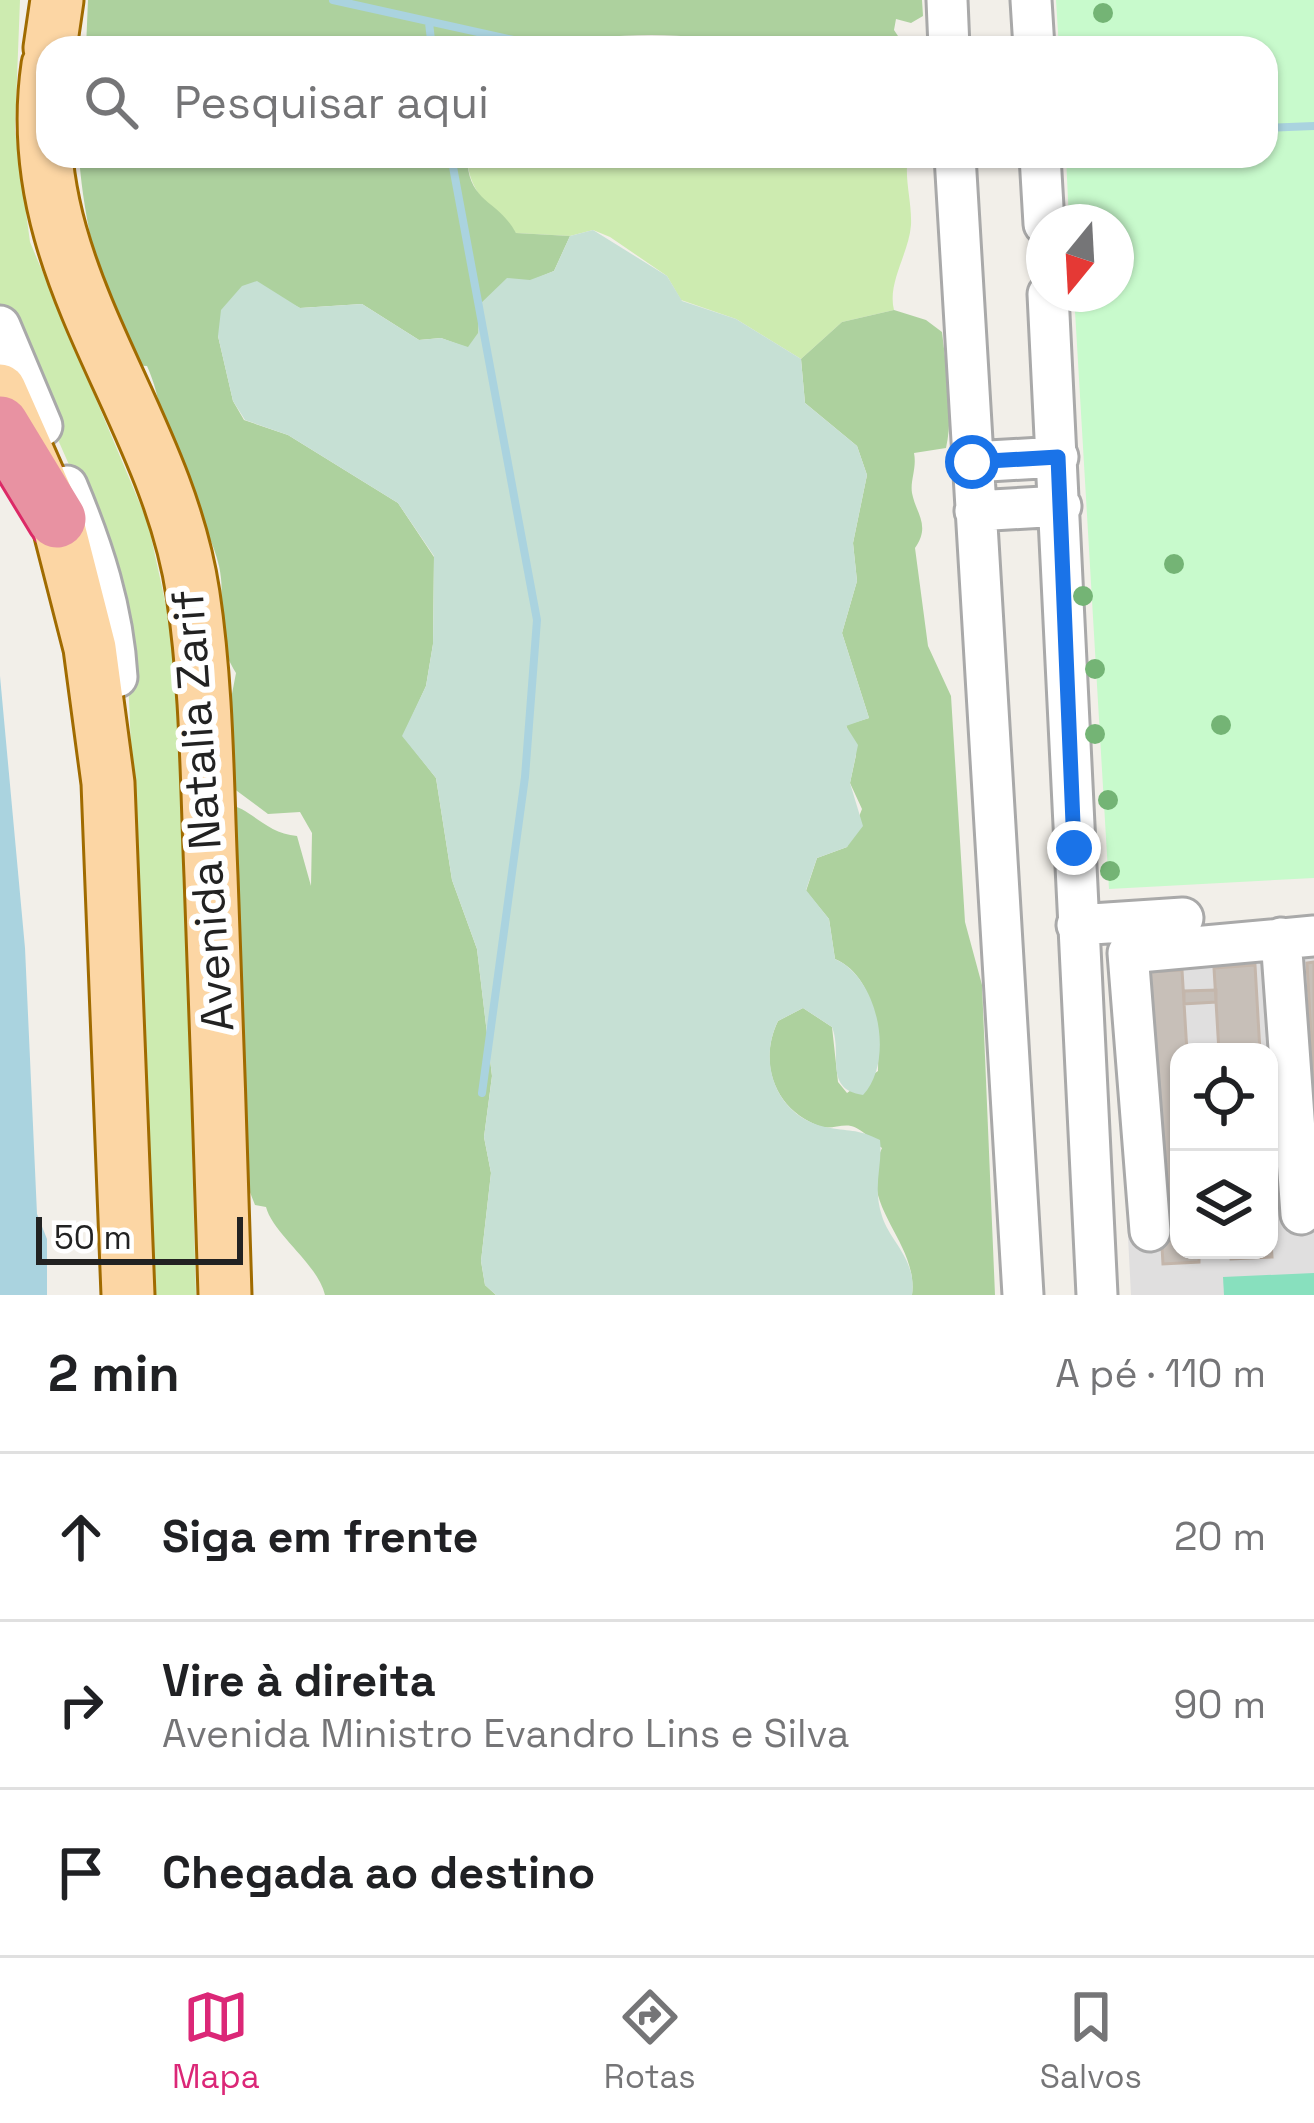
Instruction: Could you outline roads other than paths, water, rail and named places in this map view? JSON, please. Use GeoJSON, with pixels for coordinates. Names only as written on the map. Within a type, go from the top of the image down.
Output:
{"type":"FeatureCollection","features":[{"type":"Feature","properties":{"kind":"highway"},"geometry":{"type":"LineString","coordinates":[[0,425],[75,534]]}},
{"type":"Feature","properties":{"kind":"main road"},"geometry":{"type":"LineString","coordinates":[[52,36],[58,0]]}},
{"type":"Feature","properties":{"kind":"main road","name":"Avenida Natalia Zarif"},"geometry":{"type":"LineString","coordinates":[[48,168],[61,248],[167,502],[193,591],[206,738],[225,1295]]}},
{"type":"Feature","properties":{"kind":"main road","name":"Avenida Natalia Zarif"},"geometry":{"type":"LineString","coordinates":[[0,390],[75,534],[109,784],[128,1295]]}},
{"type":"Feature","properties":{"kind":"street"},"geometry":{"type":"LineString","coordinates":[[39,0],[26,104],[28,160],[45,259],[86,367],[137,470],[177,615],[206,1295]]}},
{"type":"Feature","properties":{"kind":"street"},"geometry":{"type":"LineString","coordinates":[[947,0],[948,36]]}},
{"type":"Feature","properties":{"kind":"street"},"geometry":{"type":"LineString","coordinates":[[1031,0],[1033,36]]}},
{"type":"Feature","properties":{"kind":"street"},"geometry":{"type":"LineString","coordinates":[[956,168],[1023,1295]]}},
{"type":"Feature","properties":{"kind":"street"},"geometry":{"type":"LineString","coordinates":[[1041,168],[1043,204]]}},
{"type":"Feature","properties":{"kind":"street"},"geometry":{"type":"LineString","coordinates":[[1049,312],[1097,1295]]}},
{"type":"Feature","properties":{"kind":"street"},"geometry":{"type":"LineString","coordinates":[[0,326],[75,534],[117,669],[143,1295]]}},
{"type":"Feature","properties":{"kind":"street"},"geometry":{"type":"LineString","coordinates":[[972,462],[1058,457]]}},
{"type":"Feature","properties":{"kind":"street"},"geometry":{"type":"LineString","coordinates":[[975,511],[1060,506]]}},
{"type":"Feature","properties":{"kind":"street"},"geometry":{"type":"LineString","coordinates":[[1077,925],[1314,910]]}},
{"type":"Feature","properties":{"kind":"street"},"geometry":{"type":"LineString","coordinates":[[1150,1231],[1128,953],[1298,937],[1301,1214]]}},
{"type":"Feature","properties":{"kind":"water"},"geometry":{"type":"Polygon","coordinates":[[[0,676],[25,948],[37,1214],[47,1239],[47,1295],[0,1295],[0,676]]]}},
{"type":"Feature","properties":{"kind":"waterway"},"geometry":{"type":"LineString","coordinates":[[333,0],[495,36]]}},
{"type":"Feature","properties":{"kind":"waterway"},"geometry":{"type":"LineString","coordinates":[[429,23],[431,36]]}},
{"type":"Feature","properties":{"kind":"waterway"},"geometry":{"type":"LineString","coordinates":[[1278,128],[1314,126]]}},
{"type":"Feature","properties":{"kind":"waterway"},"geometry":{"type":"LineString","coordinates":[[453,168],[537,620],[525,777],[482,1093]]}}]}
